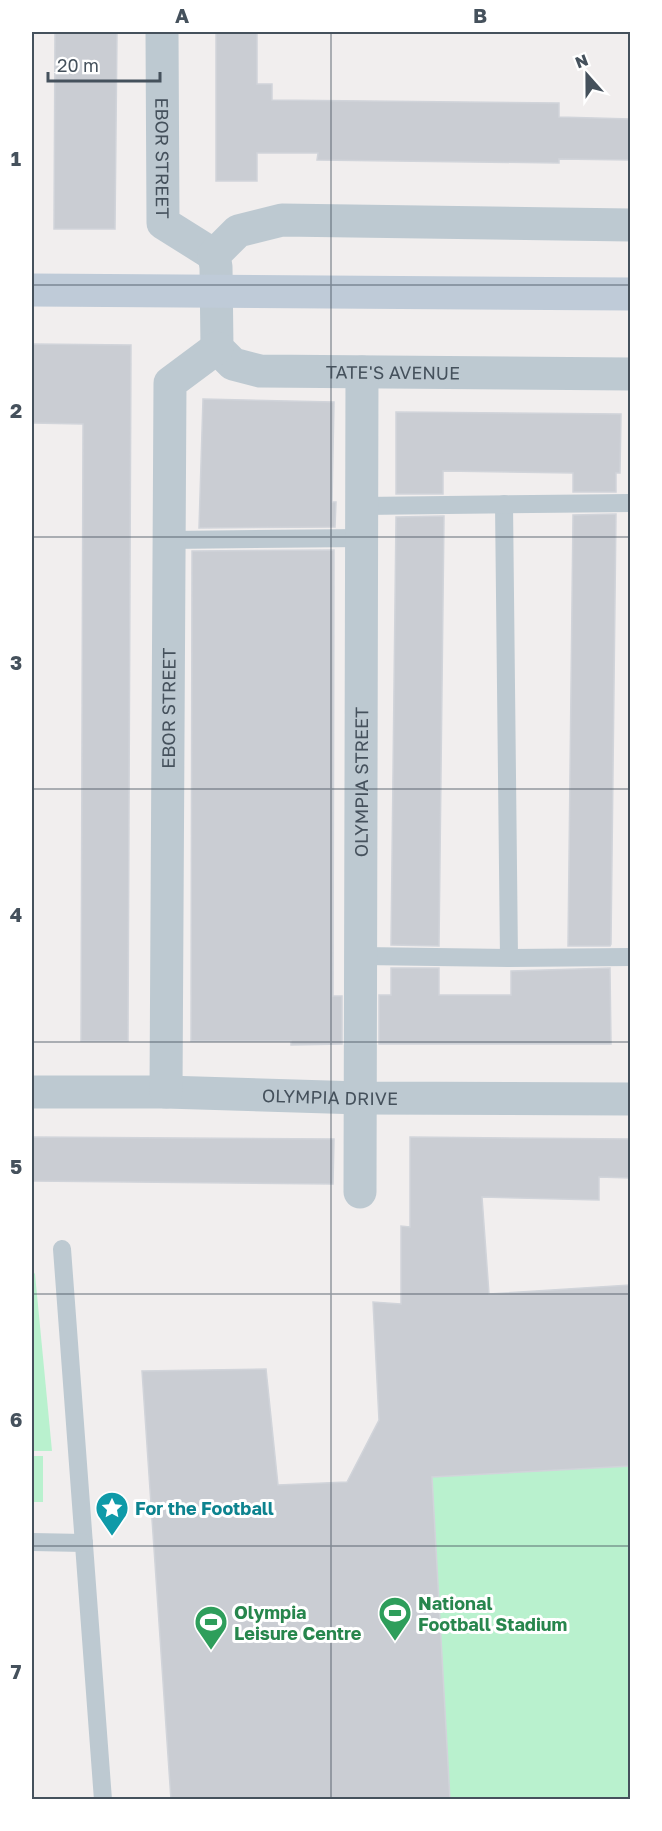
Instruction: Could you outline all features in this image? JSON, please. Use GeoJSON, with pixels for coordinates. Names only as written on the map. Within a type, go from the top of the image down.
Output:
{"type":"FeatureCollection","features":[{"type":"Feature","properties":{"kind":"street","name":"EBOR STREET"},"geometry":{"type":"LineString","coordinates":[[162,32],[163,223],[214,255]]}},
{"type":"Feature","properties":{"kind":"street"},"geometry":{"type":"LineString","coordinates":[[218,348],[214,255],[238,231],[282,220],[630,225]]}},
{"type":"Feature","properties":{"kind":"street"},"geometry":{"type":"LineString","coordinates":[[32,290],[630,294]]}},
{"type":"Feature","properties":{"kind":"street","name":"EBOR STREET"},"geometry":{"type":"LineString","coordinates":[[166,1092],[170,383],[218,348]]}},
{"type":"Feature","properties":{"kind":"street","name":"TATE'S AVENUE"},"geometry":{"type":"LineString","coordinates":[[218,348],[233,364],[260,371],[630,374]]}},
{"type":"Feature","properties":{"kind":"street","name":"OLYMPIA STREET"},"geometry":{"type":"LineString","coordinates":[[360,1192],[362,372]]}},
{"type":"Feature","properties":{"kind":"street","name":"OLYMPIA DRIVE"},"geometry":{"type":"LineString","coordinates":[[32,1092],[166,1092],[361,1098],[630,1099]]}},
{"type":"Feature","properties":{"kind":"lane"},"geometry":{"type":"LineString","coordinates":[[362,506],[630,503]]}},
{"type":"Feature","properties":{"kind":"lane"},"geometry":{"type":"LineString","coordinates":[[504,504],[508,958]]}},
{"type":"Feature","properties":{"kind":"lane"},"geometry":{"type":"LineString","coordinates":[[169,540],[362,538]]}},
{"type":"Feature","properties":{"kind":"lane"},"geometry":{"type":"LineString","coordinates":[[362,956],[630,957]]}},
{"type":"Feature","properties":{"kind":"lane"},"geometry":{"type":"LineString","coordinates":[[62,1249],[103,1800]]}},
{"type":"Feature","properties":{"kind":"lane"},"geometry":{"type":"LineString","coordinates":[[32,1542],[84,1543]]}},
{"type":"Feature","properties":{"kind":"green space","name":"National Football Stadium"},"geometry":{"type":"Polygon","coordinates":[[[401,1226],[484,1227],[489,1294],[630,1285],[630,1799],[171,1799],[143,1371],[266,1369],[278,1485],[347,1482],[379,1420],[373,1302],[401,1304],[401,1226]]]}},
{"type":"Feature","properties":{"kind":"green space"},"geometry":{"type":"Polygon","coordinates":[[[32,1270],[35,1274],[52,1451],[32,1451],[32,1270]]]}},
{"type":"Feature","properties":{"kind":"green space"},"geometry":{"type":"Polygon","coordinates":[[[32,1456],[43,1456],[43,1502],[32,1502],[32,1456]]]}},
{"type":"Feature","properties":{"kind":"building"},"geometry":{"type":"Polygon","coordinates":[[[55,32],[117,32],[115,229],[54,229],[55,32]]]}},
{"type":"Feature","properties":{"kind":"building"},"geometry":{"type":"Polygon","coordinates":[[[216,32],[257,32],[257,84],[272,84],[272,100],[559,103],[559,117],[630,119],[630,160],[559,159],[559,163],[317,160],[318,153],[257,153],[257,181],[216,181],[216,32]]]}},
{"type":"Feature","properties":{"kind":"building"},"geometry":{"type":"Polygon","coordinates":[[[32,344],[131,345],[128,1041],[81,1041],[83,424],[32,423],[32,344]]]}},
{"type":"Feature","properties":{"kind":"building"},"geometry":{"type":"Polygon","coordinates":[[[203,399],[334,402],[332,502],[336,502],[335,527],[199,528],[203,399]]]}},
{"type":"Feature","properties":{"kind":"building"},"geometry":{"type":"Polygon","coordinates":[[[396,412],[621,414],[620,473],[616,473],[616,492],[573,492],[573,473],[443,471],[443,494],[396,494],[396,412]]]}},
{"type":"Feature","properties":{"kind":"building"},"geometry":{"type":"Polygon","coordinates":[[[616,514],[611,944],[610,946],[568,946],[573,515],[616,514]]]}},
{"type":"Feature","properties":{"kind":"building"},"geometry":{"type":"Polygon","coordinates":[[[444,516],[439,946],[391,945],[396,517],[444,516]]]}},
{"type":"Feature","properties":{"kind":"building"},"geometry":{"type":"Polygon","coordinates":[[[334,550],[333,996],[342,996],[342,1044],[291,1045],[291,1041],[191,1041],[192,551],[334,550]]]}},
{"type":"Feature","properties":{"kind":"building"},"geometry":{"type":"Polygon","coordinates":[[[391,968],[439,968],[439,995],[511,995],[511,971],[610,968],[611,1044],[379,1044],[379,995],[391,995],[391,968]]]}},
{"type":"Feature","properties":{"kind":"building"},"geometry":{"type":"Polygon","coordinates":[[[32,1137],[334,1139],[333,1184],[32,1181],[32,1137]]]}},
{"type":"Feature","properties":{"kind":"building","name":"National Football Stadium"},"geometry":{"type":"Polygon","coordinates":[[[410,1137],[630,1139],[630,1178],[599,1177],[599,1200],[482,1197],[489,1294],[630,1285],[630,1466],[432,1477],[450,1800],[171,1800],[142,1371],[266,1369],[278,1485],[347,1482],[379,1420],[373,1302],[401,1304],[401,1226],[410,1227],[410,1137]]]}},
{"type":"Feature","properties":{"kind":"place","name":"For the Football"},"geometry":{"type":"Point","coordinates":[112,1537]}},
{"type":"Feature","properties":{"kind":"place","name":"National Football Stadium"},"geometry":{"type":"Point","coordinates":[395,1642]}},
{"type":"Feature","properties":{"kind":"place","name":"Olympia Leisure Centre"},"geometry":{"type":"Point","coordinates":[211,1651]}}]}
